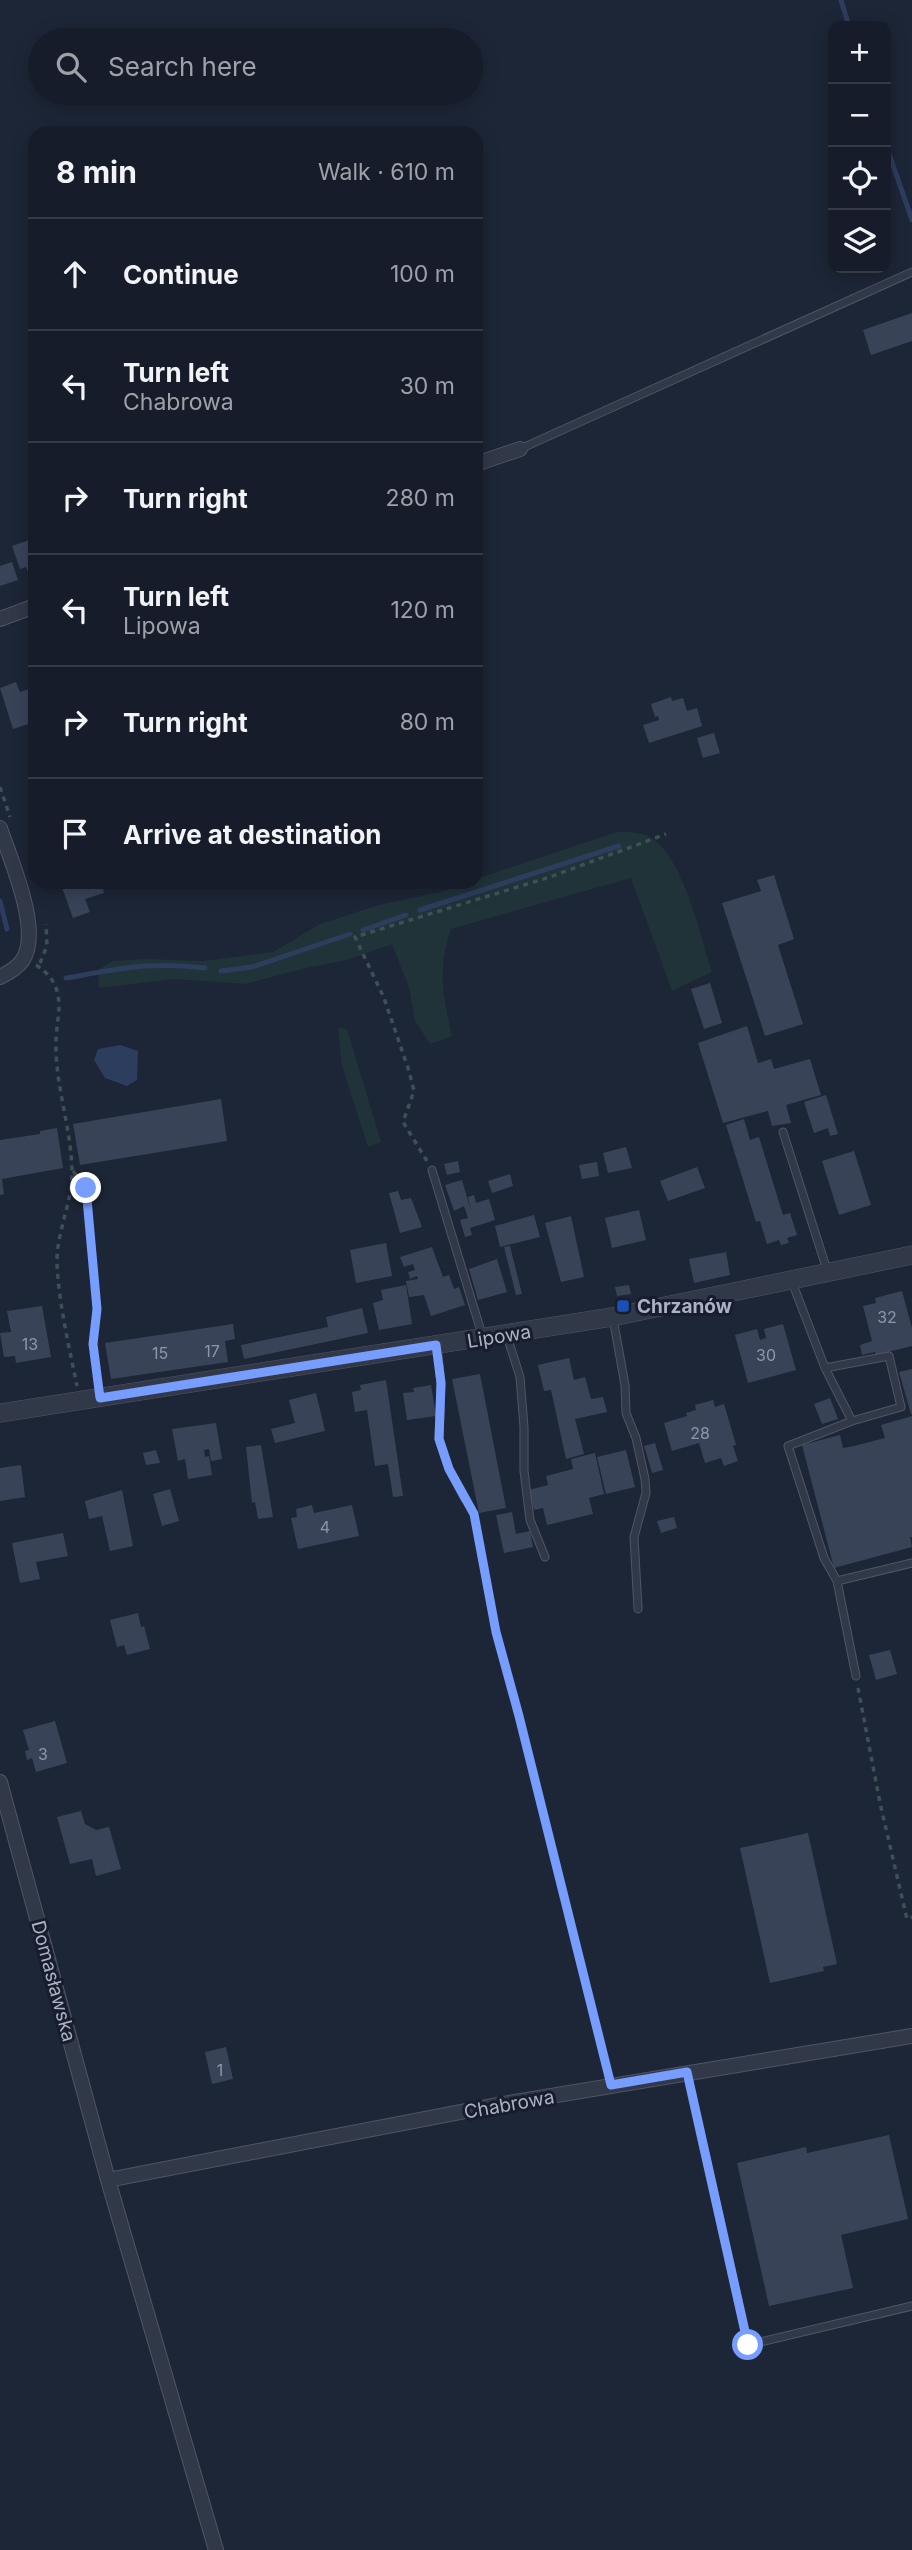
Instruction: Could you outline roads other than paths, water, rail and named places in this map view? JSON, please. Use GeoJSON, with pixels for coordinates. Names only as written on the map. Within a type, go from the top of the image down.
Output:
{"type":"FeatureCollection","features":[{"type":"Feature","properties":{"kind":"street"},"geometry":{"type":"LineString","coordinates":[[483,462],[520,449]]}},
{"type":"Feature","properties":{"kind":"street"},"geometry":{"type":"LineString","coordinates":[[0,619],[28,609]]}},
{"type":"Feature","properties":{"kind":"street"},"geometry":{"type":"LineString","coordinates":[[0,828],[27,917],[29,942],[22,961],[0,976]]}},
{"type":"Feature","properties":{"kind":"street","name":"Lipowa"},"geometry":{"type":"LineString","coordinates":[[0,1413],[612,1317],[912,1255]]}},
{"type":"Feature","properties":{"kind":"street","name":"Domasławska"},"geometry":{"type":"LineString","coordinates":[[0,1782],[108,2180],[216,2550]]}},
{"type":"Feature","properties":{"kind":"street","name":"Chabrowa"},"geometry":{"type":"LineString","coordinates":[[108,2180],[611,2085],[912,2036]]}},
{"type":"Feature","properties":{"kind":"lane"},"geometry":{"type":"LineString","coordinates":[[520,449],[912,272]]}},
{"type":"Feature","properties":{"kind":"lane"},"geometry":{"type":"LineString","coordinates":[[783,1132],[828,1273]]}},
{"type":"Feature","properties":{"kind":"lane"},"geometry":{"type":"LineString","coordinates":[[432,1170],[483,1338]]}},
{"type":"Feature","properties":{"kind":"lane"},"geometry":{"type":"LineString","coordinates":[[792,1281],[825,1368],[852,1421]]}},
{"type":"Feature","properties":{"kind":"lane"},"geometry":{"type":"LineString","coordinates":[[612,1317],[625,1385],[626,1413],[636,1438],[645,1479],[646,1493],[634,1536],[638,1609]]}},
{"type":"Feature","properties":{"kind":"lane"},"geometry":{"type":"LineString","coordinates":[[507,1335],[520,1377],[530,1520],[545,1557]]}},
{"type":"Feature","properties":{"kind":"lane"},"geometry":{"type":"LineString","coordinates":[[436,1345],[441,1383],[439,1439],[449,1469],[465,1499]]}},
{"type":"Feature","properties":{"kind":"lane"},"geometry":{"type":"LineString","coordinates":[[825,1368],[889,1356],[901,1407],[852,1421],[788,1447],[824,1558],[838,1581],[856,1676]]}},
{"type":"Feature","properties":{"kind":"lane"},"geometry":{"type":"LineString","coordinates":[[838,1581],[912,1563]]}},
{"type":"Feature","properties":{"kind":"lane"},"geometry":{"type":"LineString","coordinates":[[687,2072],[748,2345],[912,2306]]}},
{"type":"Feature","properties":{"kind":"water"},"geometry":{"type":"Polygon","coordinates":[[[120,1045],[138,1051],[137,1080],[127,1086],[105,1078],[94,1060],[98,1049],[120,1045]]]}},
{"type":"Feature","properties":{"kind":"waterway"},"geometry":{"type":"LineString","coordinates":[[841,0],[847,21]]}},
{"type":"Feature","properties":{"kind":"waterway"},"geometry":{"type":"LineString","coordinates":[[887,147],[912,220]]}},
{"type":"Feature","properties":{"kind":"waterway"},"geometry":{"type":"LineString","coordinates":[[420,910],[619,846]]}},
{"type":"Feature","properties":{"kind":"waterway"},"geometry":{"type":"LineString","coordinates":[[0,901],[7,929]]}},
{"type":"Feature","properties":{"kind":"waterway"},"geometry":{"type":"LineString","coordinates":[[363,930],[406,915]]}},
{"type":"Feature","properties":{"kind":"waterway"},"geometry":{"type":"LineString","coordinates":[[221,971],[252,967],[350,934]]}},
{"type":"Feature","properties":{"kind":"waterway"},"geometry":{"type":"LineString","coordinates":[[66,978],[151,966],[205,968]]}},
{"type":"Feature","properties":{"kind":"place","name":"Chrzanów"},"geometry":{"type":"Point","coordinates":[623,1306]}}]}
